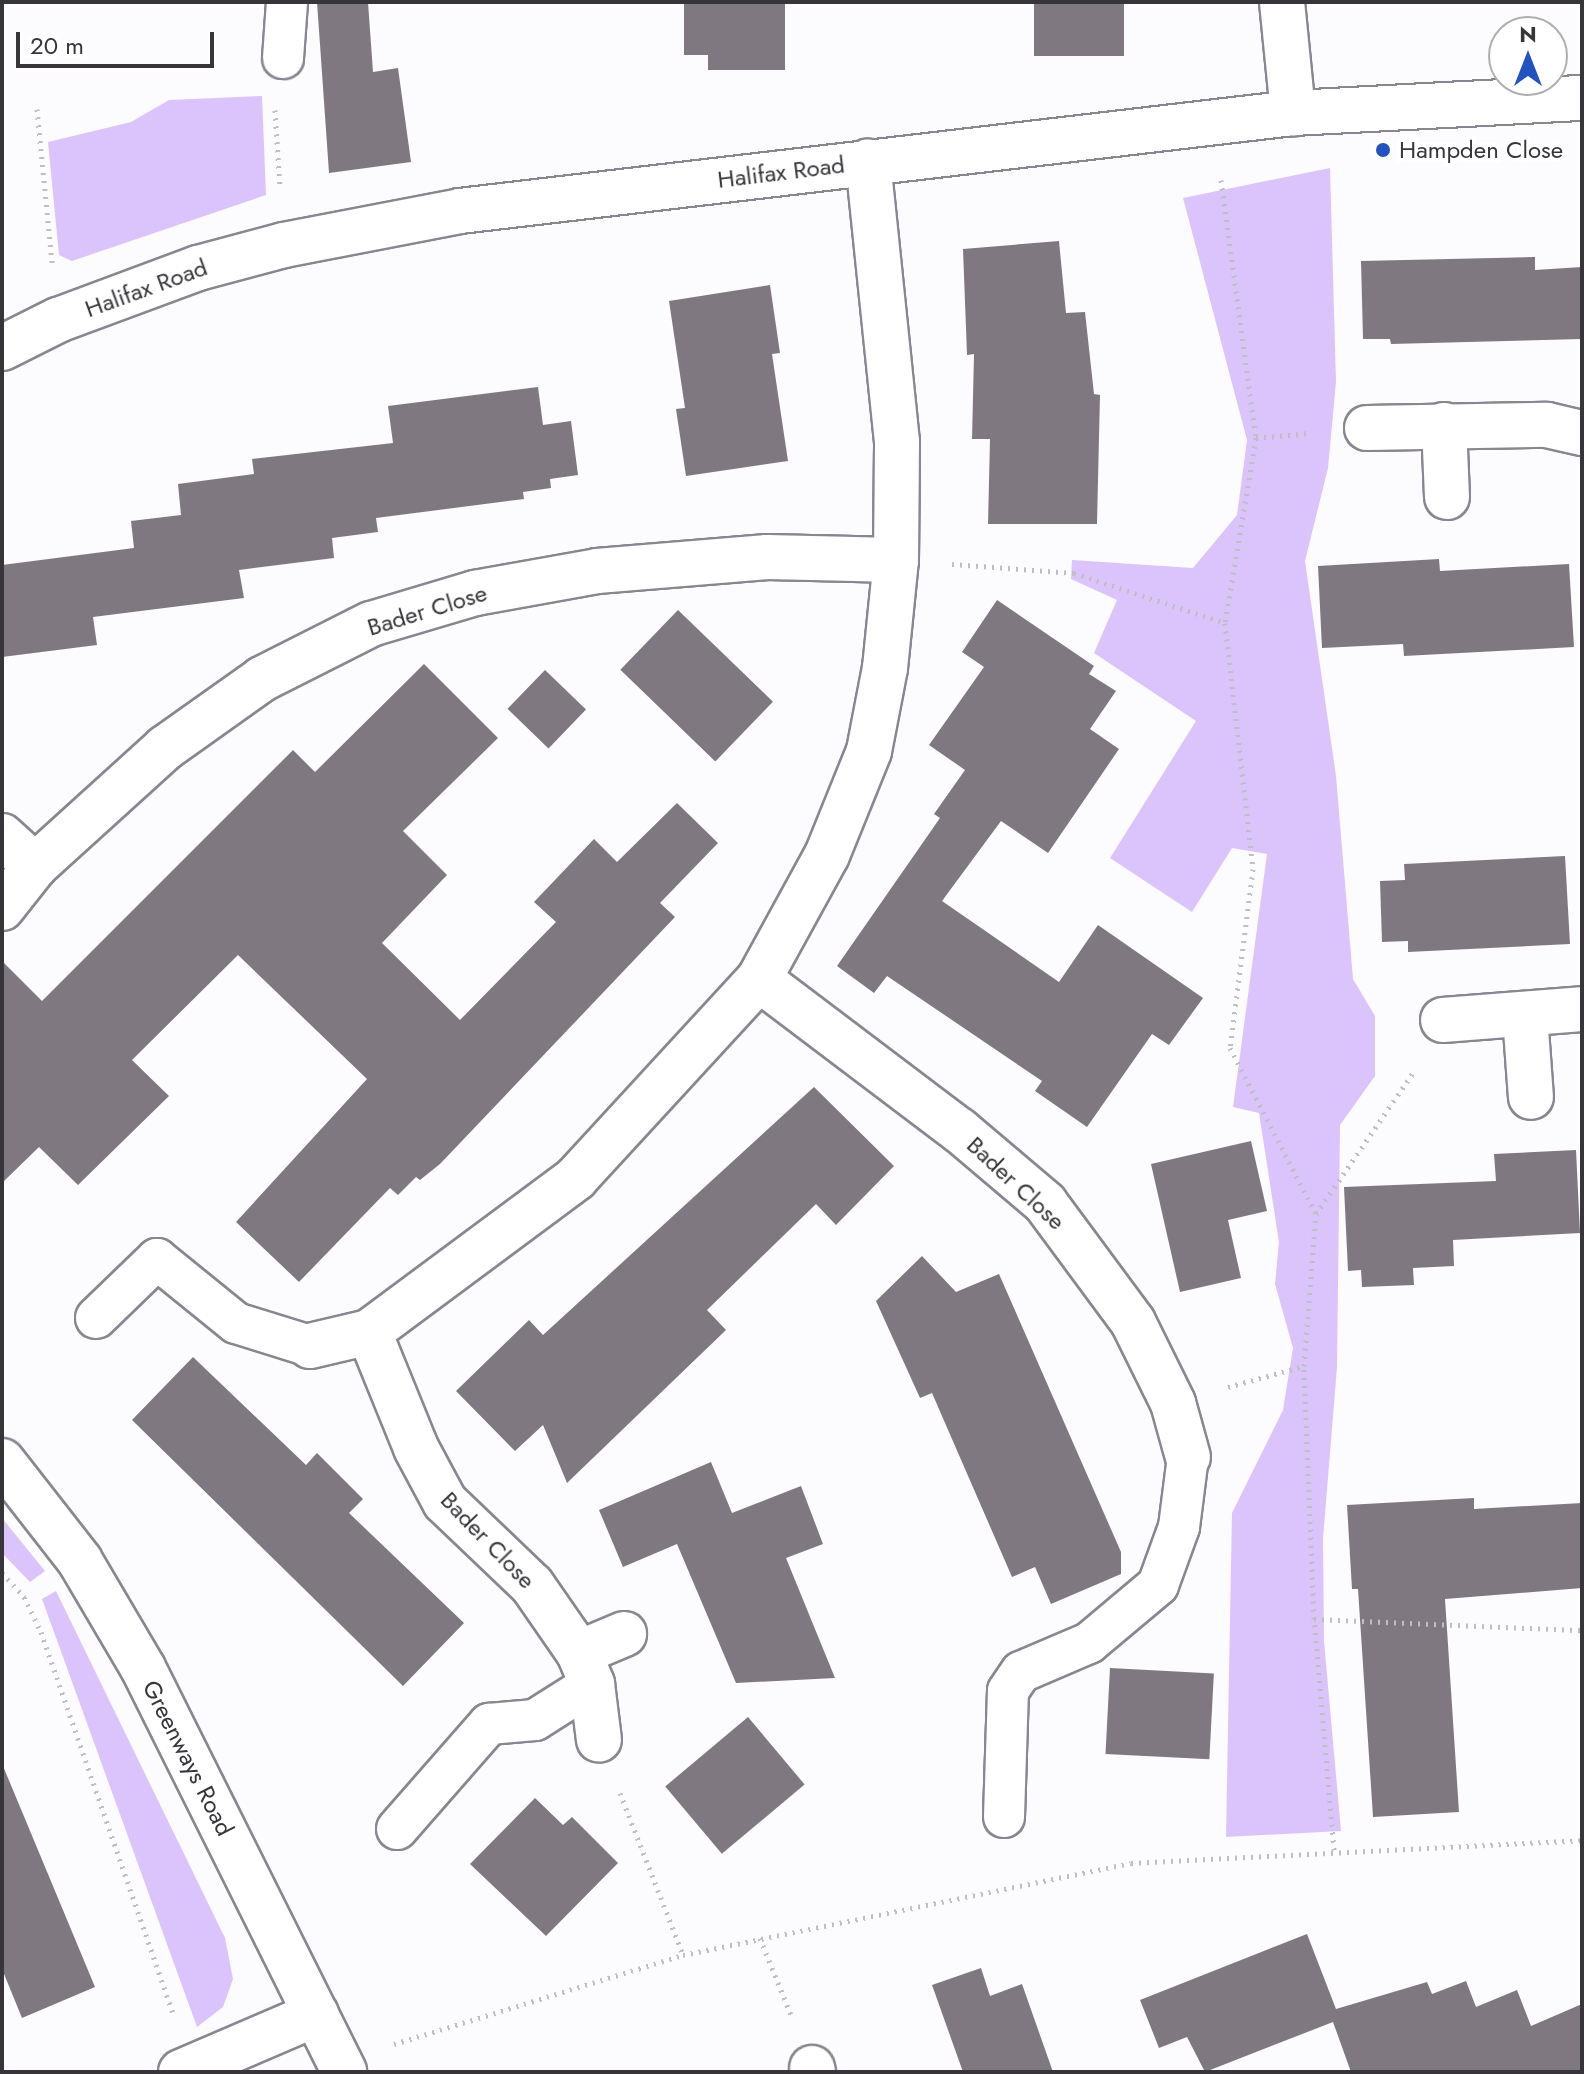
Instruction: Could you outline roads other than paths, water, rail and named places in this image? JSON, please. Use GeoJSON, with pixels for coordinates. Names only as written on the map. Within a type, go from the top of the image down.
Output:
{"type":"FeatureCollection","features":[{"type":"Feature","properties":{"kind":"street"},"geometry":{"type":"LineString","coordinates":[[1282,2],[1293,113]]}},
{"type":"Feature","properties":{"kind":"street","name":"Halifax Road"},"geometry":{"type":"LineString","coordinates":[[2,348],[58,320],[198,268],[284,245],[460,211],[1293,113],[1582,98]]}},
{"type":"Feature","properties":{"kind":"street"},"geometry":{"type":"LineString","coordinates":[[310,1346],[369,1332],[576,1178],[759,979],[827,855],[869,751],[885,668],[896,560],[897,442],[868,161]]}},
{"type":"Feature","properties":{"kind":"street"},"geometry":{"type":"LineString","coordinates":[[1444,425],[1447,497]]}},
{"type":"Feature","properties":{"kind":"street"},"geometry":{"type":"LineString","coordinates":[[1367,428],[1547,425],[1582,433]]}},
{"type":"Feature","properties":{"kind":"street","name":"Bader Close"},"geometry":{"type":"LineString","coordinates":[[2,908],[35,866],[165,748],[262,679],[371,624],[475,593],[597,571],[767,557],[896,560]]}},
{"type":"Feature","properties":{"kind":"street"},"geometry":{"type":"LineString","coordinates":[[2,836],[35,866]]}},
{"type":"Feature","properties":{"kind":"street","name":"Bader Close"},"geometry":{"type":"LineString","coordinates":[[759,979],[959,1130],[1045,1203],[1133,1322],[1173,1403],[1188,1457]]}},
{"type":"Feature","properties":{"kind":"street"},"geometry":{"type":"LineString","coordinates":[[1443,1020],[1525,1016],[1582,1009]]}},
{"type":"Feature","properties":{"kind":"street"},"geometry":{"type":"LineString","coordinates":[[1525,1016],[1531,1097]]}},
{"type":"Feature","properties":{"kind":"street","name":"Bader Close"},"geometry":{"type":"LineString","coordinates":[[369,1332],[416,1448],[445,1502],[532,1585],[585,1668],[599,1740]]}},
{"type":"Feature","properties":{"kind":"street","name":"Greenways Road"},"geometry":{"type":"LineString","coordinates":[[2,1461],[80,1561],[143,1668],[341,2066]]}},
{"type":"Feature","properties":{"kind":"street"},"geometry":{"type":"LineString","coordinates":[[585,1668],[624,1634]]}},
{"type":"Feature","properties":{"kind":"street"},"geometry":{"type":"LineString","coordinates":[[186,2069],[316,2014]]}},
{"type":"Feature","properties":{"kind":"lane"},"geometry":{"type":"LineString","coordinates":[[283,58],[287,2]]}},
{"type":"Feature","properties":{"kind":"lane"},"geometry":{"type":"LineString","coordinates":[[96,1318],[157,1259],[236,1323],[310,1346]]}},
{"type":"Feature","properties":{"kind":"lane"},"geometry":{"type":"LineString","coordinates":[[1004,1817],[1008,1691],[1021,1672],[1089,1643],[1158,1585],[1179,1527],[1188,1457]]}},
{"type":"Feature","properties":{"kind":"lane"},"geometry":{"type":"LineString","coordinates":[[397,1829],[489,1724],[535,1720],[585,1668]]}},
{"type":"Feature","properties":{"kind":"place","name":"Hampden Close"},"geometry":{"type":"Point","coordinates":[1383,150]}}]}
